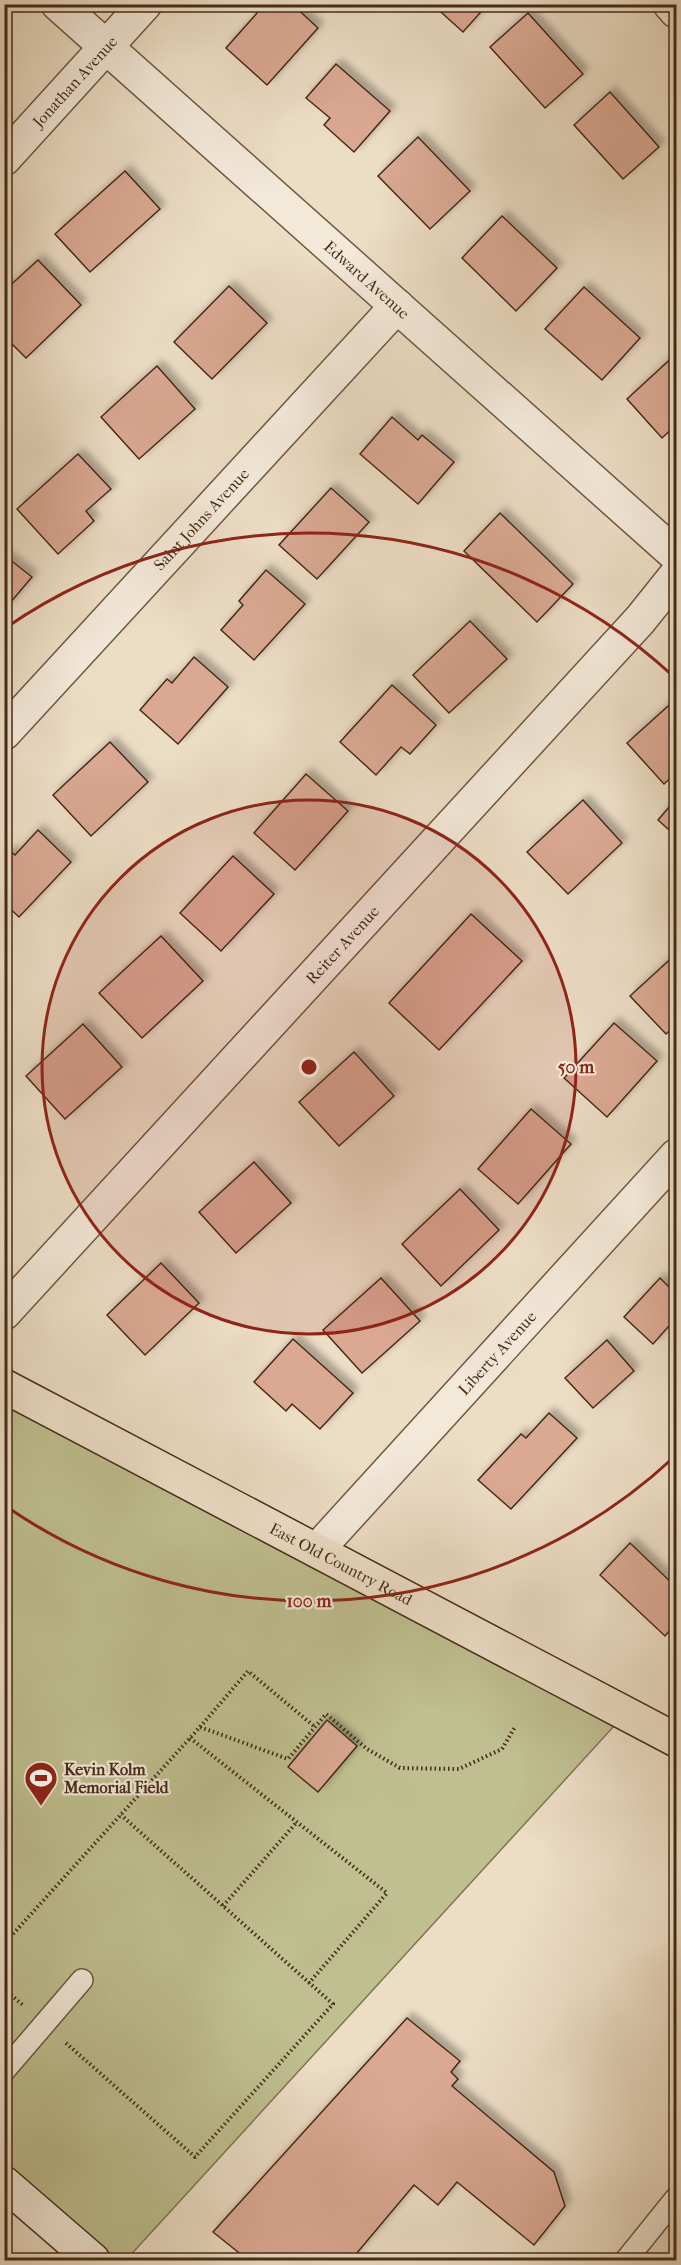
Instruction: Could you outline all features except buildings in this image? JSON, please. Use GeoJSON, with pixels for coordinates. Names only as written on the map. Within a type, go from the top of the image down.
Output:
{"type":"FeatureCollection","features":[{"type":"Feature","properties":{"kind":"main road","name":"East Old Country Road"},"geometry":{"type":"LineString","coordinates":[[4,1386],[673,1734]]}},
{"type":"Feature","properties":{"kind":"street","name":"Edward Avenue"},"geometry":{"type":"LineString","coordinates":[[58,4],[676,555]]}},
{"type":"Feature","properties":{"kind":"street","name":"Jonathan Avenue"},"geometry":{"type":"LineString","coordinates":[[4,159],[145,4]]}},
{"type":"Feature","properties":{"kind":"street"},"geometry":{"type":"LineString","coordinates":[[670,4],[676,11]]}},
{"type":"Feature","properties":{"kind":"street","name":"Saint Johns Avenue"},"geometry":{"type":"LineString","coordinates":[[4,733],[396,306]]}},
{"type":"Feature","properties":{"kind":"street","name":"Reiter Avenue"},"geometry":{"type":"LineString","coordinates":[[4,1313],[640,620],[676,575]]}},
{"type":"Feature","properties":{"kind":"street","name":"Liberty Avenue"},"geometry":{"type":"LineString","coordinates":[[317,1550],[676,1156]]}},
{"type":"Feature","properties":{"kind":"street"},"geometry":{"type":"LineString","coordinates":[[4,2183],[93,2260]]}},
{"type":"Feature","properties":{"kind":"lane"},"geometry":{"type":"LineString","coordinates":[[4,2071],[82,1980]]}},
{"type":"Feature","properties":{"kind":"lane"},"geometry":{"type":"LineString","coordinates":[[626,2260],[676,2198]]}},
{"type":"Feature","properties":{"kind":"path"},"geometry":{"type":"LineString","coordinates":[[4,1944],[248,1671],[315,1727]]}},
{"type":"Feature","properties":{"kind":"path"},"geometry":{"type":"LineString","coordinates":[[200,1727],[288,1759],[326,1714],[366,1749],[400,1768],[459,1769],[502,1749],[515,1727]]}},
{"type":"Feature","properties":{"kind":"path"},"geometry":{"type":"LineString","coordinates":[[190,1738],[387,1893],[309,1983]]}},
{"type":"Feature","properties":{"kind":"path"},"geometry":{"type":"LineString","coordinates":[[4,1989],[195,2157],[333,2004],[121,1815]]}},
{"type":"Feature","properties":{"kind":"path"},"geometry":{"type":"LineString","coordinates":[[223,1906],[297,1822]]}},
{"type":"Feature","properties":{"kind":"green space"},"geometry":{"type":"Polygon","coordinates":[[[5,1387],[626,1713],[126,2260],[93,2260],[5,2183],[5,1387]]]}},
{"type":"Feature","properties":{"kind":"place","name":"Kevin Kolm Memorial Field"},"geometry":{"type":"Point","coordinates":[41,1807]}}]}
